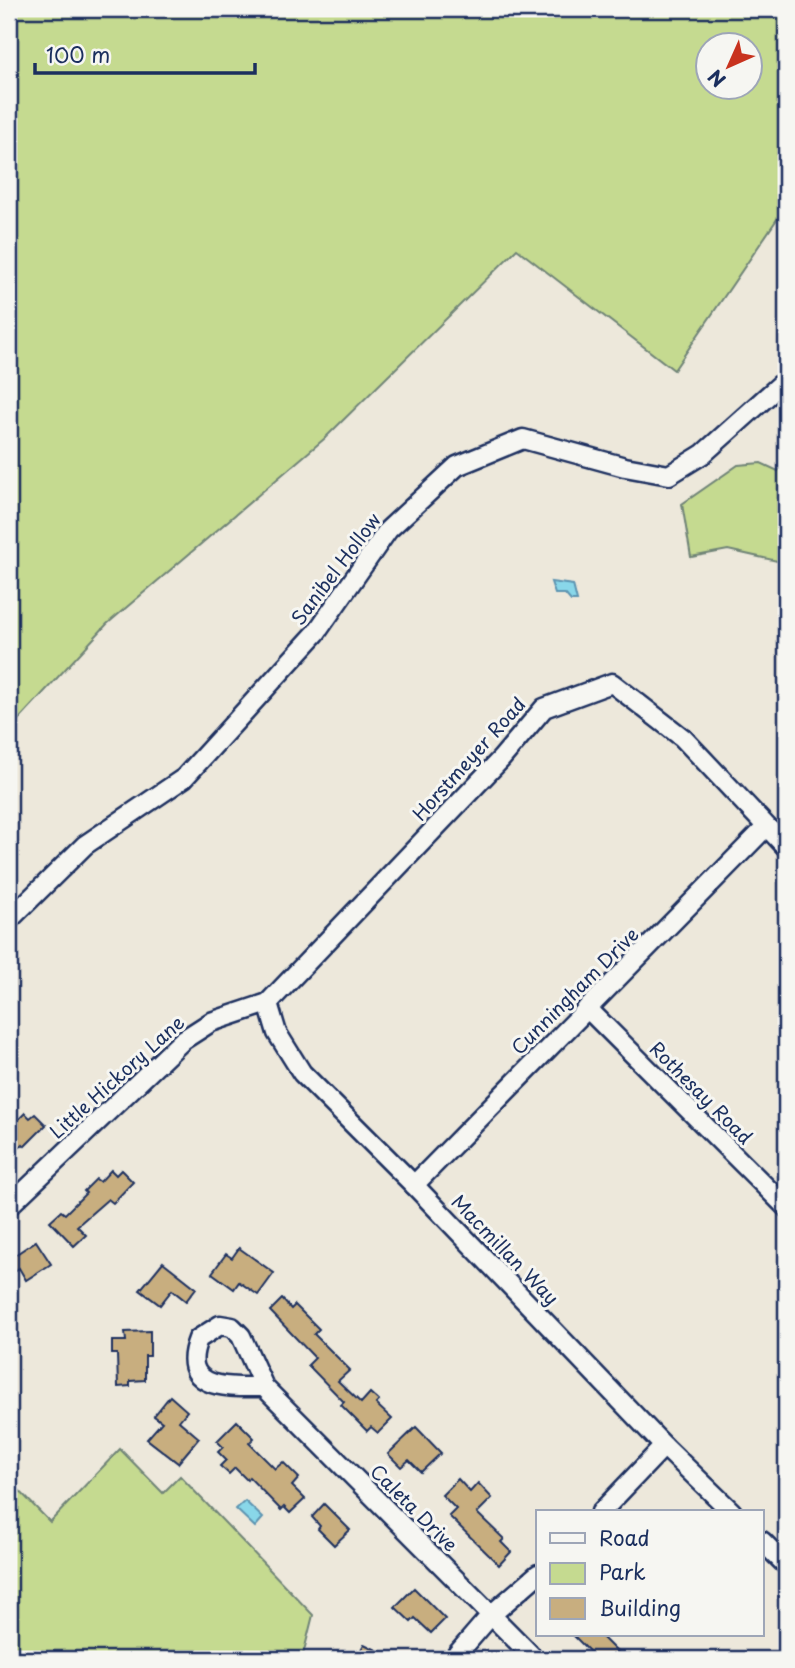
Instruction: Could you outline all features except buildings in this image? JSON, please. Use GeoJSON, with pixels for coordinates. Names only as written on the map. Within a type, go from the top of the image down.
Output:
{"type":"FeatureCollection","features":[{"type":"Feature","properties":{"kind":"street","name":"Sanibel Hollow"},"geometry":{"type":"LineString","coordinates":[[9,920],[85,845],[184,778],[316,634],[388,530],[457,466],[523,439],[625,467],[669,475],[703,454],[786,382]]}},
{"type":"Feature","properties":{"kind":"street","name":"Horstmeyer Road"},"geometry":{"type":"LineString","coordinates":[[268,1003],[501,759],[544,708],[612,684],[683,738],[786,847]]}},
{"type":"Feature","properties":{"kind":"street","name":"Cunningham Drive"},"geometry":{"type":"LineString","coordinates":[[414,1185],[766,827]]}},
{"type":"Feature","properties":{"kind":"street","name":"Macmillan Way"},"geometry":{"type":"LineString","coordinates":[[268,1003],[277,1033],[302,1073],[414,1185],[664,1446],[730,1510]]}},
{"type":"Feature","properties":{"kind":"street","name":"Little Hickory Lane"},"geometry":{"type":"LineString","coordinates":[[9,1206],[183,1040],[211,1023],[268,1003]]}},
{"type":"Feature","properties":{"kind":"street","name":"Rothesay Road"},"geometry":{"type":"LineString","coordinates":[[587,1008],[786,1207]]}},
{"type":"Feature","properties":{"kind":"street","name":"Caleta Drive"},"geometry":{"type":"LineString","coordinates":[[264,1387],[535,1659]]}},
{"type":"Feature","properties":{"kind":"street"},"geometry":{"type":"LineString","coordinates":[[603,1510],[664,1446]]}},
{"type":"Feature","properties":{"kind":"street"},"geometry":{"type":"LineString","coordinates":[[764,1543],[786,1565]]}},
{"type":"Feature","properties":{"kind":"street"},"geometry":{"type":"LineString","coordinates":[[453,1659],[491,1615],[536,1576]]}},
{"type":"Feature","properties":{"kind":"green space"},"geometry":{"type":"Polygon","coordinates":[[[9,9],[786,9],[786,206],[674,370],[517,249],[324,439],[107,624],[9,730],[9,9]]]}},
{"type":"Feature","properties":{"kind":"green space"},"geometry":{"type":"Polygon","coordinates":[[[786,462],[786,563],[728,550],[691,557],[682,504],[738,465],[761,463],[778,471],[786,462]]]}},
{"type":"Feature","properties":{"kind":"green space"},"geometry":{"type":"Polygon","coordinates":[[[120,1449],[163,1493],[180,1476],[313,1615],[302,1659],[9,1659],[9,1480],[50,1522],[120,1449]]]}},
{"type":"Feature","properties":{"kind":"water"},"geometry":{"type":"Polygon","coordinates":[[[551,582],[573,585],[577,601],[571,601],[565,594],[555,594],[551,582]]]}},
{"type":"Feature","properties":{"kind":"water"},"geometry":{"type":"Polygon","coordinates":[[[245,1501],[263,1518],[255,1527],[236,1509],[245,1501]]]}}]}
